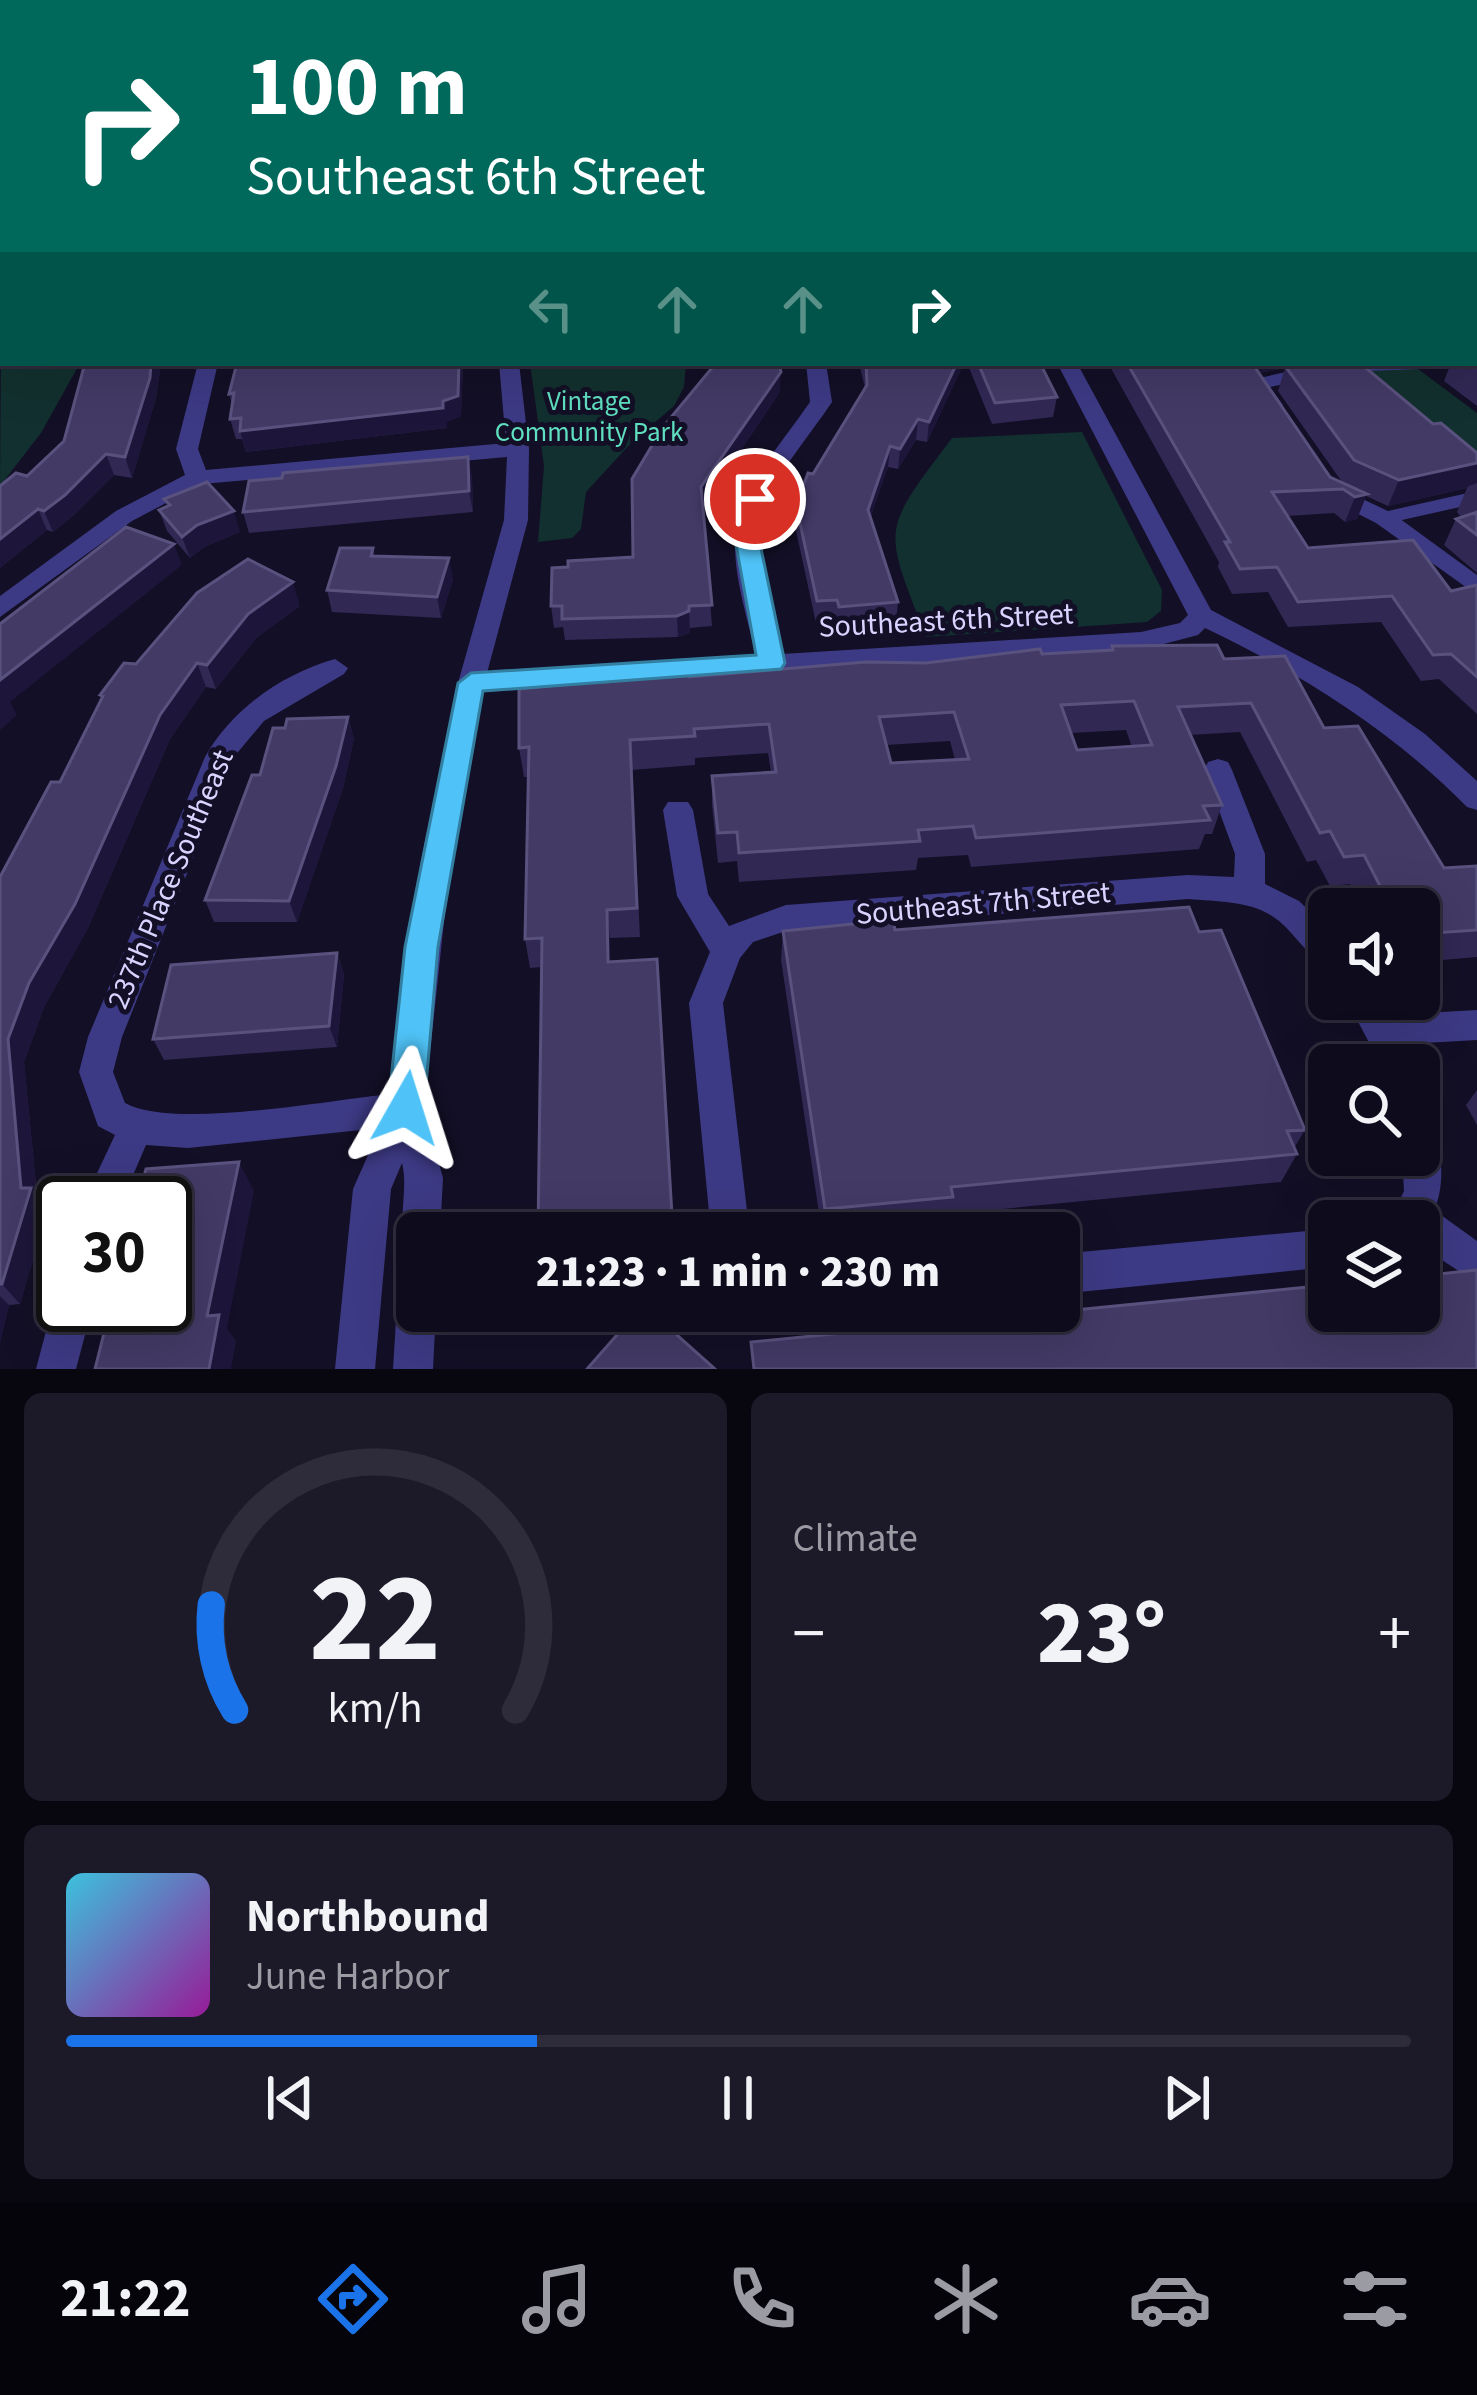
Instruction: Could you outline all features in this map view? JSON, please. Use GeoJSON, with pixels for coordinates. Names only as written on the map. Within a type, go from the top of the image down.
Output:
{"type":"FeatureCollection","features":[{"type":"Feature","properties":{"kind":"street"},"geometry":{"type":"LineString","coordinates":[[197,478],[187,449],[207,366]]}},
{"type":"Feature","properties":{"kind":"street"},"geometry":{"type":"LineString","coordinates":[[355,1369],[372,1189],[406,1108],[422,947],[471,683],[516,520],[518,449],[508,366]]}},
{"type":"Feature","properties":{"kind":"street"},"geometry":{"type":"LineString","coordinates":[[771,663],[747,539],[748,517],[755,499],[821,402],[816,366]]}},
{"type":"Feature","properties":{"kind":"street"},"geometry":{"type":"LineString","coordinates":[[1069,366],[1201,616],[1282,654],[1382,712],[1477,800]]}},
{"type":"Feature","properties":{"kind":"street"},"geometry":{"type":"LineString","coordinates":[[1242,366],[1282,421]]}},
{"type":"Feature","properties":{"kind":"street"},"geometry":{"type":"LineString","coordinates":[[1257,384],[1342,366]]}},
{"type":"Feature","properties":{"kind":"street"},"geometry":{"type":"LineString","coordinates":[[0,609],[124,516],[197,478],[518,449]]}},
{"type":"Feature","properties":{"kind":"street"},"geometry":{"type":"LineString","coordinates":[[1320,476],[1333,494],[1384,518],[1477,587]]}},
{"type":"Feature","properties":{"kind":"street","name":"Southeast 6th Street"},"geometry":{"type":"LineString","coordinates":[[471,683],[1141,641],[1189,629],[1201,616]]}},
{"type":"Feature","properties":{"kind":"street","name":"237th Place Southeast"},"geometry":{"type":"LineString","coordinates":[[136,1128],[111,1114],[96,1072],[104,1037],[219,757],[230,734],[250,717],[334,668]]}},
{"type":"Feature","properties":{"kind":"street"},"geometry":{"type":"LineString","coordinates":[[1218,770],[1250,854],[1249,891],[1288,910],[1308,930]]}},
{"type":"Feature","properties":{"kind":"street"},"geometry":{"type":"LineString","coordinates":[[678,810],[693,896],[727,951],[706,1003],[728,1212]]}},
{"type":"Feature","properties":{"kind":"street","name":"Southeast 7th Street"},"geometry":{"type":"LineString","coordinates":[[727,951],[742,933],[786,918],[1188,887],[1249,891]]}},
{"type":"Feature","properties":{"kind":"street"},"geometry":{"type":"LineString","coordinates":[[1377,1020],[1390,1044]]}},
{"type":"Feature","properties":{"kind":"street"},"geometry":{"type":"LineString","coordinates":[[1384,1030],[1477,1025]]}},
{"type":"Feature","properties":{"kind":"street"},"geometry":{"type":"LineString","coordinates":[[114,1176],[136,1128],[188,1131],[406,1108]]}},
{"type":"Feature","properties":{"kind":"street"},"geometry":{"type":"LineString","coordinates":[[406,1108],[424,1178],[422,1212]]}},
{"type":"Feature","properties":{"kind":"street"},"geometry":{"type":"LineString","coordinates":[[1440,1238],[1477,1264]]}},
{"type":"Feature","properties":{"kind":"street"},"geometry":{"type":"LineString","coordinates":[[1080,1272],[1308,1250]]}},
{"type":"Feature","properties":{"kind":"street"},"geometry":{"type":"LineString","coordinates":[[56,1369],[66,1332]]}},
{"type":"Feature","properties":{"kind":"street"},"geometry":{"type":"LineString","coordinates":[[413,1369],[415,1332]]}},
{"type":"Feature","properties":{"kind":"lane"},"geometry":{"type":"LineString","coordinates":[[1384,518],[1477,497]]}},
{"type":"Feature","properties":{"kind":"green space"},"geometry":{"type":"Polygon","coordinates":[[[1,366],[78,366],[41,433],[0,486],[1,366]]]}},
{"type":"Feature","properties":{"kind":"green space","name":"Vintage Community Park"},"geometry":{"type":"Polygon","coordinates":[[[530,366],[686,366],[684,387],[674,406],[632,442],[586,492],[581,529],[572,538],[538,542],[544,466],[530,366]]]}},
{"type":"Feature","properties":{"kind":"green space"},"geometry":{"type":"Polygon","coordinates":[[[1333,366],[1414,366],[1477,413],[1477,481],[1333,366]]]}},
{"type":"Feature","properties":{"kind":"green space"},"geometry":{"type":"Polygon","coordinates":[[[1082,432],[1162,590],[1161,611],[1147,622],[926,637],[902,572],[896,532],[912,494],[952,438],[1082,432]]]}},
{"type":"Feature","properties":{"kind":"building"},"geometry":{"type":"Polygon","coordinates":[[[84,366],[151,366],[125,457],[106,454],[65,495],[0,539],[0,486],[16,473],[27,476],[64,441],[84,366]]]}},
{"type":"Feature","properties":{"kind":"building"},"geometry":{"type":"Polygon","coordinates":[[[236,366],[459,366],[458,396],[443,401],[443,408],[240,431],[241,418],[230,419],[234,393],[229,394],[236,366]]]}},
{"type":"Feature","properties":{"kind":"building"},"geometry":{"type":"Polygon","coordinates":[[[714,366],[780,366],[781,372],[701,487],[712,605],[689,606],[689,611],[677,616],[562,619],[562,606],[551,606],[552,568],[568,567],[568,561],[633,557],[632,479],[663,427],[714,366]]]}},
{"type":"Feature","properties":{"kind":"building"},"geometry":{"type":"Polygon","coordinates":[[[866,366],[956,366],[929,422],[918,419],[900,449],[890,446],[868,510],[898,602],[839,607],[837,600],[817,601],[796,505],[808,473],[813,474],[867,385],[866,366]]]}},
{"type":"Feature","properties":{"kind":"building"},"geometry":{"type":"Polygon","coordinates":[[[979,366],[1042,366],[1057,397],[995,403],[979,366]]]}},
{"type":"Feature","properties":{"kind":"building"},"geometry":{"type":"Polygon","coordinates":[[[1129,366],[1254,366],[1330,477],[1367,494],[1355,497],[1343,489],[1272,492],[1308,548],[1413,540],[1451,591],[1477,585],[1477,677],[1451,654],[1433,655],[1392,596],[1298,602],[1277,567],[1240,569],[1225,542],[1230,542],[1129,366]]]}},
{"type":"Feature","properties":{"kind":"building"},"geometry":{"type":"Polygon","coordinates":[[[1285,366],[1364,366],[1433,424],[1441,423],[1477,453],[1477,463],[1399,480],[1354,460],[1285,366]]]}},
{"type":"Feature","properties":{"kind":"building"},"geometry":{"type":"Polygon","coordinates":[[[468,457],[469,491],[243,512],[249,481],[282,478],[283,473],[468,457]]]}},
{"type":"Feature","properties":{"kind":"building"},"geometry":{"type":"Polygon","coordinates":[[[207,482],[234,511],[197,525],[182,537],[159,510],[170,505],[164,499],[207,482]]]}},
{"type":"Feature","properties":{"kind":"building"},"geometry":{"type":"Polygon","coordinates":[[[1477,512],[1477,535],[1456,519],[1477,512]]]}},
{"type":"Feature","properties":{"kind":"building"},"geometry":{"type":"Polygon","coordinates":[[[126,527],[174,544],[0,680],[0,624],[126,527]]]}},
{"type":"Feature","properties":{"kind":"building"},"geometry":{"type":"Polygon","coordinates":[[[340,548],[373,548],[371,556],[449,558],[437,597],[327,590],[340,548]]]}},
{"type":"Feature","properties":{"kind":"building"},"geometry":{"type":"Polygon","coordinates":[[[248,559],[293,582],[248,614],[207,665],[197,663],[160,715],[75,904],[29,983],[8,1039],[21,1188],[31,1188],[0,1284],[0,877],[51,782],[60,782],[100,695],[124,663],[136,664],[197,593],[248,559]]]}},
{"type":"Feature","properties":{"kind":"building"},"geometry":{"type":"Polygon","coordinates":[[[1217,645],[1224,659],[1285,656],[1324,728],[1358,726],[1444,868],[1476,866],[1477,930],[1440,933],[1440,888],[1381,888],[1364,855],[1344,857],[1330,831],[1320,833],[1251,703],[1178,707],[1222,805],[1203,806],[1210,820],[976,838],[973,826],[918,830],[920,841],[739,853],[737,832],[718,833],[712,776],[776,772],[769,724],[694,729],[695,736],[630,740],[637,908],[607,910],[608,962],[657,959],[672,1212],[538,1212],[542,938],[525,939],[529,747],[519,748],[519,689],[688,672],[689,677],[866,662],[926,663],[1040,649],[1042,654],[1113,650],[1112,646],[1217,645]],[[1134,701],[1061,705],[1077,750],[1152,745],[1134,701]],[[954,712],[879,717],[891,763],[969,759],[954,712]]]}},
{"type":"Feature","properties":{"kind":"building"},"geometry":{"type":"Polygon","coordinates":[[[348,717],[289,901],[205,900],[252,775],[260,775],[273,728],[285,728],[287,719],[348,717]]]}},
{"type":"Feature","properties":{"kind":"building"},"geometry":{"type":"Polygon","coordinates":[[[1189,907],[1199,932],[1221,930],[1305,1130],[1287,1131],[1297,1154],[951,1187],[953,1197],[825,1209],[783,931],[893,920],[895,930],[1189,907]]]}},
{"type":"Feature","properties":{"kind":"building"},"geometry":{"type":"Polygon","coordinates":[[[337,953],[329,1026],[153,1039],[171,965],[337,953]]]}},
{"type":"Feature","properties":{"kind":"building"},"geometry":{"type":"Polygon","coordinates":[[[239,1162],[207,1316],[219,1315],[209,1369],[95,1369],[104,1332],[192,1332],[192,1176],[144,1176],[146,1169],[239,1162]]]}},
{"type":"Feature","properties":{"kind":"building"},"geometry":{"type":"Polygon","coordinates":[[[1477,1270],[1477,1369],[754,1369],[751,1342],[852,1332],[1080,1332],[1080,1310],[1308,1287],[1308,1332],[1440,1332],[1440,1274],[1477,1270]]]}},
{"type":"Feature","properties":{"kind":"building"},"geometry":{"type":"Polygon","coordinates":[[[620,1332],[674,1332],[715,1369],[587,1369],[620,1332]]]}},
{"type":"Feature","properties":{"kind":"route"},"geometry":{"type":"LineString","coordinates":[[406,1108],[422,947],[471,683],[771,663],[747,539],[755,499]]}}]}
